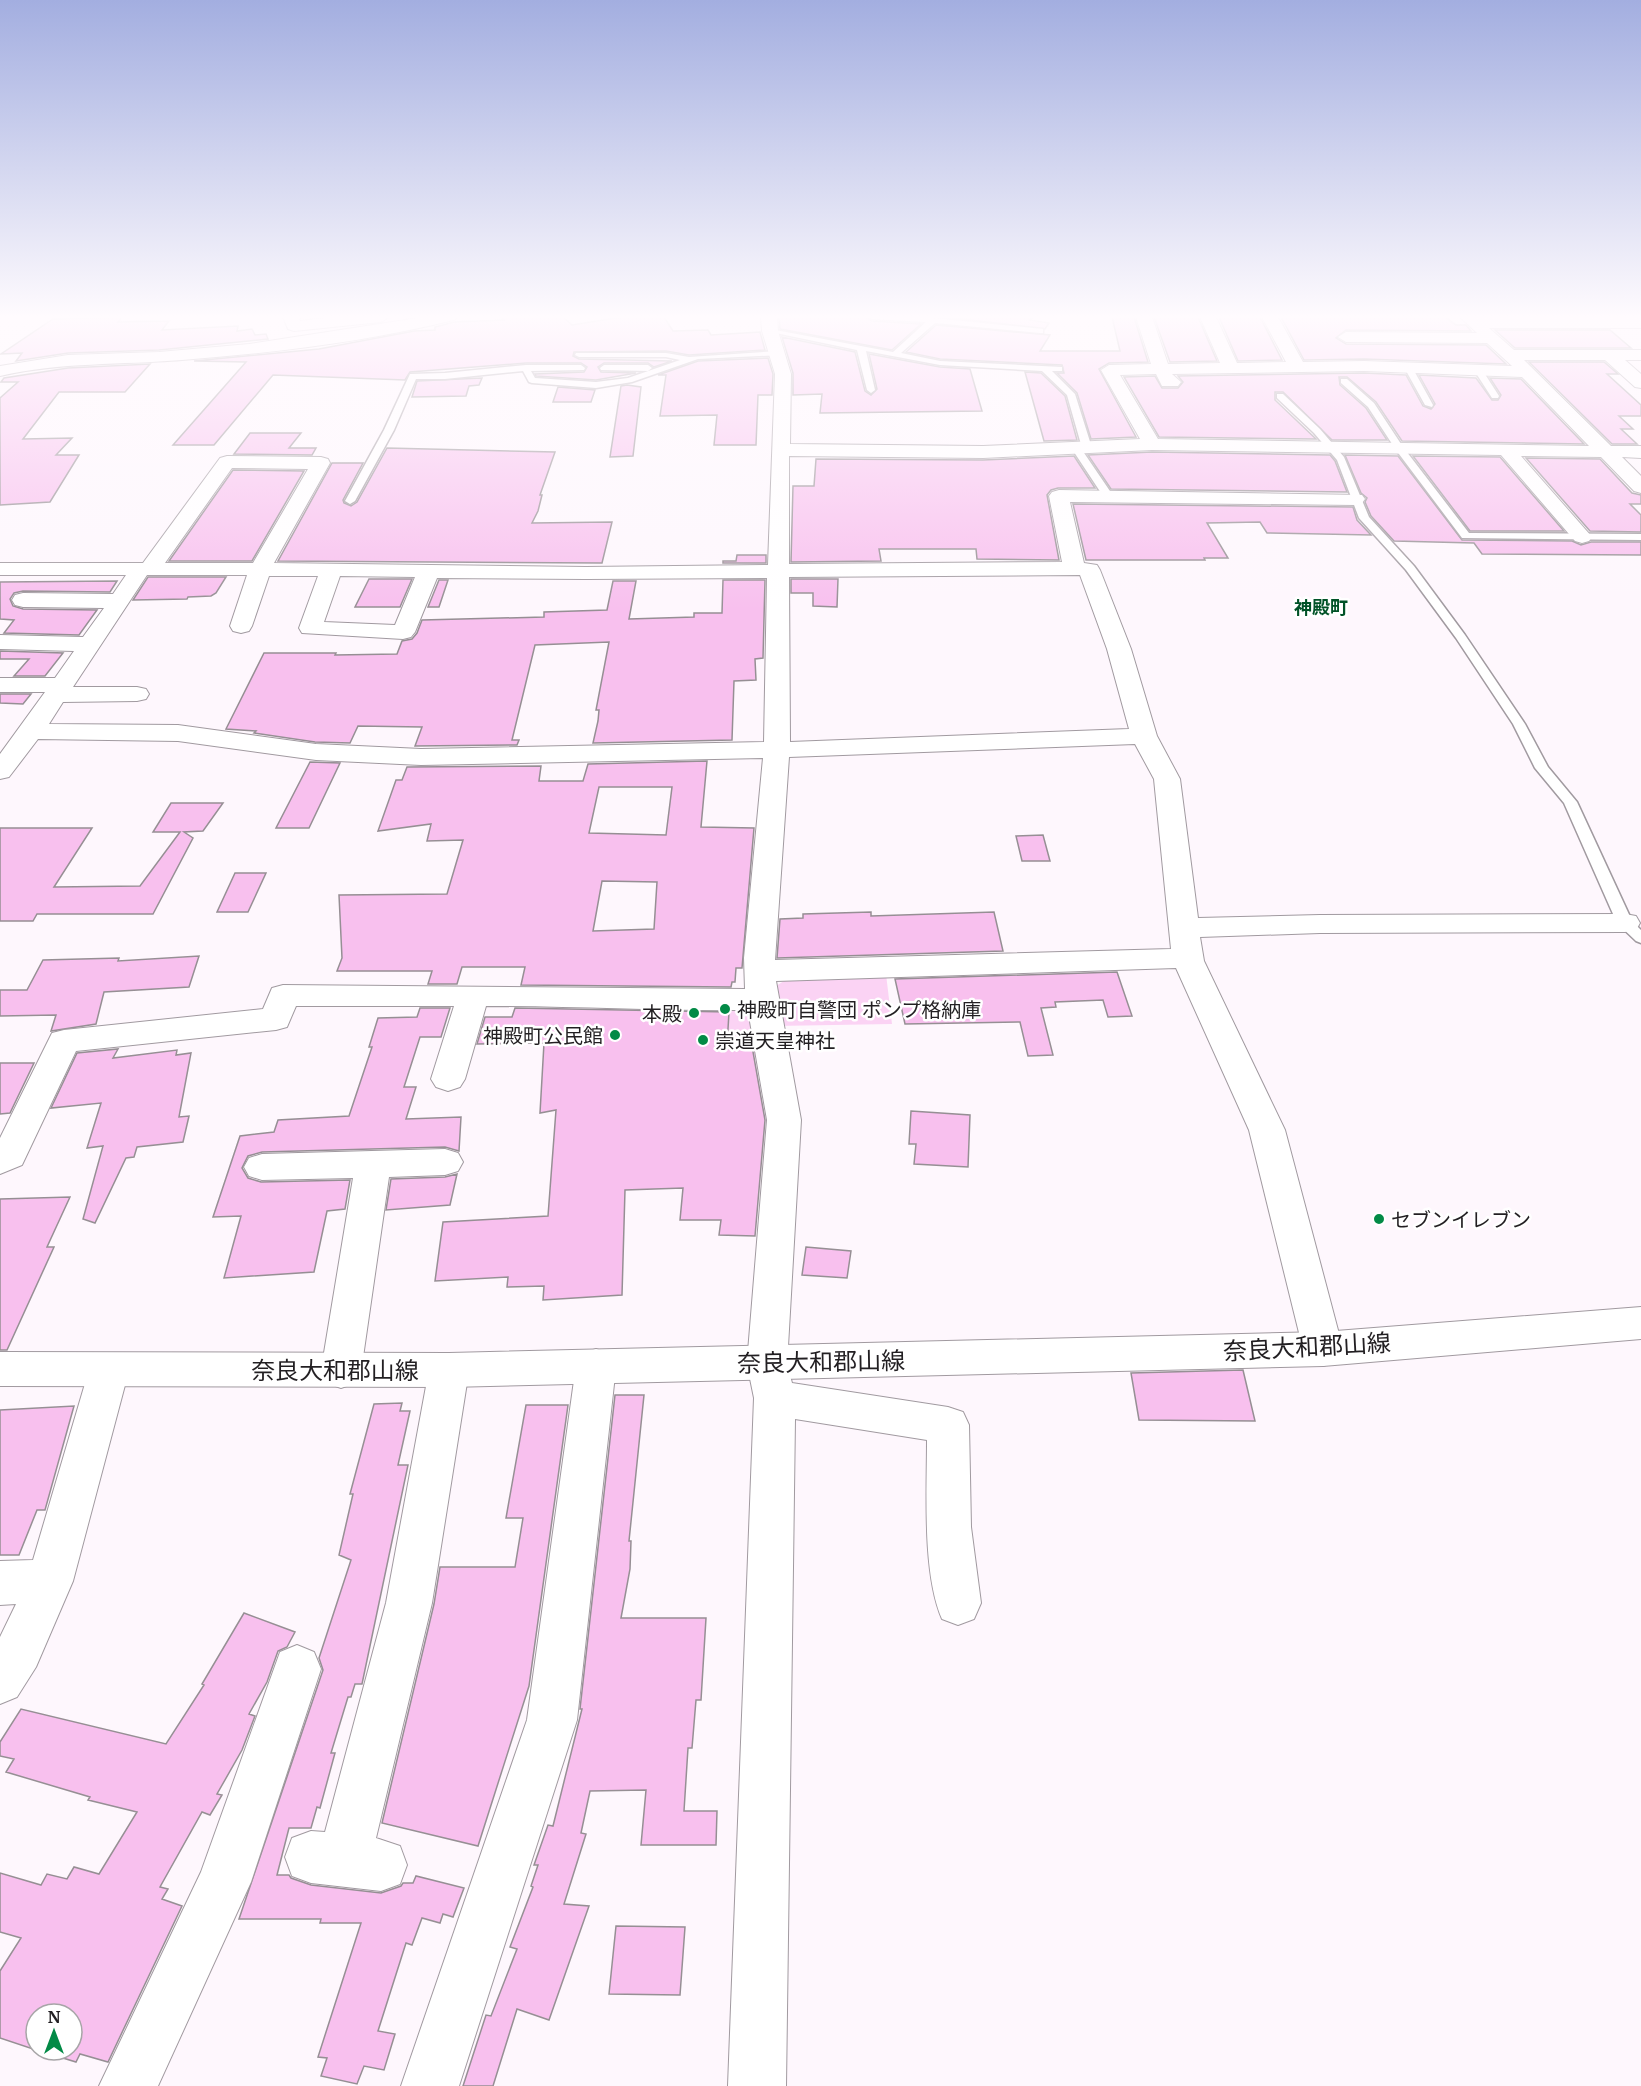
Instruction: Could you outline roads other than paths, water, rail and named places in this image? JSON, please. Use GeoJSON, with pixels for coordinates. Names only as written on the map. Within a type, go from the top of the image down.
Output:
{"type":"FeatureCollection","features":[{"type":"Feature","properties":{"kind":"street"},"geometry":{"type":"LineString","coordinates":[[757,2086],[771,1381],[784,1120],[761,985],[759,958],[777,750],[779,483],[782,414]]}},
{"type":"Feature","properties":{"kind":"street"},"geometry":{"type":"LineString","coordinates":[[1135,414],[1152,444]]}},
{"type":"Feature","properties":{"kind":"street"},"geometry":{"type":"LineString","coordinates":[[1568,414],[1641,488]]}},
{"type":"Feature","properties":{"kind":"street"},"geometry":{"type":"LineString","coordinates":[[782,450],[983,452],[1152,444],[1641,452]]}},
{"type":"Feature","properties":{"kind":"street"},"geometry":{"type":"LineString","coordinates":[[1506,450],[1582,537]]}},
{"type":"Feature","properties":{"kind":"street"},"geometry":{"type":"LineString","coordinates":[[0,771],[59,690],[119,601],[227,462],[321,463],[260,569],[242,626]]}},
{"type":"Feature","properties":{"kind":"street"},"geometry":{"type":"LineString","coordinates":[[1074,568],[1059,496],[1355,499]]}},
{"type":"Feature","properties":{"kind":"street"},"geometry":{"type":"LineString","coordinates":[[0,569],[780,572],[1074,568],[1089,570],[1119,649],[1144,736],[1167,779],[1186,943],[1267,1130],[1323,1349]]}},
{"type":"Feature","properties":{"kind":"street"},"geometry":{"type":"LineString","coordinates":[[331,570],[310,628],[403,632],[429,571]]}},
{"type":"Feature","properties":{"kind":"street"},"geometry":{"type":"LineString","coordinates":[[23,600],[119,601]]}},
{"type":"Feature","properties":{"kind":"street"},"geometry":{"type":"LineString","coordinates":[[0,642],[91,644]]}},
{"type":"Feature","properties":{"kind":"street"},"geometry":{"type":"LineString","coordinates":[[0,685],[137,694]]}},
{"type":"Feature","properties":{"kind":"street"},"geometry":{"type":"LineString","coordinates":[[31,730],[178,733],[316,752],[421,757],[777,750],[1144,736]]}},
{"type":"Feature","properties":{"kind":"street"},"geometry":{"type":"LineString","coordinates":[[0,1161],[9,1156],[64,1041],[276,1019],[283,995],[473,998],[588,996],[676,1000],[761,985],[1186,943],[1331,923],[1633,931]]}},
{"type":"Feature","properties":{"kind":"street"},"geometry":{"type":"LineString","coordinates":[[448,1079],[473,998]]}},
{"type":"Feature","properties":{"kind":"street"},"geometry":{"type":"LineString","coordinates":[[262,1167],[445,1162]]}},
{"type":"Feature","properties":{"kind":"street"},"geometry":{"type":"LineString","coordinates":[[341,1371],[373,1164]]}},
{"type":"Feature","properties":{"kind":"street","name":"奈良大和郡山線"},"geometry":{"type":"LineString","coordinates":[[0,1369],[341,1371],[596,1366],[771,1381],[1323,1349],[1641,1323]]}},
{"type":"Feature","properties":{"kind":"street"},"geometry":{"type":"LineString","coordinates":[[430,2086],[552,1720],[596,1366]]}},
{"type":"Feature","properties":{"kind":"street"},"geometry":{"type":"LineString","coordinates":[[0,1680],[19,1650],[50,1581],[109,1370]]}},
{"type":"Feature","properties":{"kind":"street"},"geometry":{"type":"LineString","coordinates":[[345,1861],[409,1603],[449,1370]]}},
{"type":"Feature","properties":{"kind":"street"},"geometry":{"type":"LineString","coordinates":[[771,1381],[948,1425],[949,1527],[958,1603]]}},
{"type":"Feature","properties":{"kind":"street"},"geometry":{"type":"LineString","coordinates":[[0,1583],[50,1581]]}},
{"type":"Feature","properties":{"kind":"street"},"geometry":{"type":"LineString","coordinates":[[128,2086],[224,1882],[297,1669]]}},
{"type":"Feature","properties":{"kind":"lane"},"geometry":{"type":"LineString","coordinates":[[350,501],[396,414]]}},
{"type":"Feature","properties":{"kind":"lane"},"geometry":{"type":"LineString","coordinates":[[1075,414],[1082,449],[1110,496]]}},
{"type":"Feature","properties":{"kind":"lane"},"geometry":{"type":"LineString","coordinates":[[1299,414],[1341,459],[1364,518],[1410,568],[1461,637],[1519,724],[1542,768],[1570,802],[1633,931]]}},
{"type":"Feature","properties":{"kind":"lane"},"geometry":{"type":"LineString","coordinates":[[1377,414],[1466,536],[1641,537]]}},
{"type":"Feature","properties":{"kind":"place","name":"神殿町自警団 ポンプ格納庫"},"geometry":{"type":"Point","coordinates":[725,1009]}},
{"type":"Feature","properties":{"kind":"place","name":"本殿"},"geometry":{"type":"Point","coordinates":[694,1013]}},
{"type":"Feature","properties":{"kind":"place","name":"神殿町公民館"},"geometry":{"type":"Point","coordinates":[615,1035]}},
{"type":"Feature","properties":{"kind":"place","name":"崇道天皇神社"},"geometry":{"type":"Point","coordinates":[703,1040]}},
{"type":"Feature","properties":{"kind":"place","name":"セブンイレブン"},"geometry":{"type":"Point","coordinates":[1379,1219]}},
{"type":"Feature","properties":{"kind":"district","name":"神殿町"},"geometry":{"type":"Point","coordinates":[1321,607]}}]}
